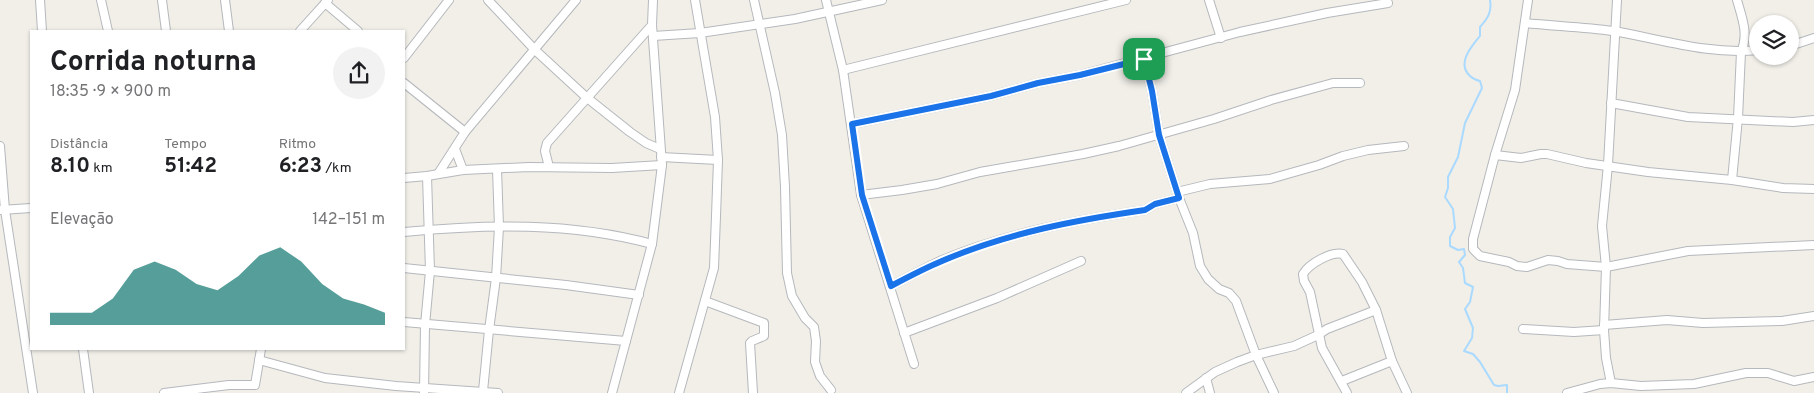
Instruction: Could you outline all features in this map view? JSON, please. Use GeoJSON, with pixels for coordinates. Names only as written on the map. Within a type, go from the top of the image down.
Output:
{"type":"FeatureCollection","features":[{"type":"Feature","properties":{"kind":"street"},"geometry":{"type":"LineString","coordinates":[[40,0],[42,30]]}},
{"type":"Feature","properties":{"kind":"street"},"geometry":{"type":"LineString","coordinates":[[101,0],[108,30]]}},
{"type":"Feature","properties":{"kind":"street"},"geometry":{"type":"LineString","coordinates":[[162,0],[166,30]]}},
{"type":"Feature","properties":{"kind":"street"},"geometry":{"type":"LineString","coordinates":[[225,0],[229,30]]}},
{"type":"Feature","properties":{"kind":"street"},"geometry":{"type":"LineString","coordinates":[[405,57],[449,0]]}},
{"type":"Feature","properties":{"kind":"street"},"geometry":{"type":"LineString","coordinates":[[488,0],[535,50],[586,97],[630,132],[646,143],[660,148]]}},
{"type":"Feature","properties":{"kind":"street"},"geometry":{"type":"LineString","coordinates":[[438,174],[465,132],[576,0]]}},
{"type":"Feature","properties":{"kind":"street"},"geometry":{"type":"LineString","coordinates":[[612,393],[652,244],[661,161],[652,25],[653,0]]}},
{"type":"Feature","properties":{"kind":"street"},"geometry":{"type":"LineString","coordinates":[[679,393],[714,268],[718,160],[715,117],[695,0]]}},
{"type":"Feature","properties":{"kind":"street"},"geometry":{"type":"LineString","coordinates":[[754,0],[758,25],[775,93],[782,134],[786,187],[787,273],[792,296],[805,318],[814,327],[816,341],[815,362],[820,376],[831,390]]}},
{"type":"Feature","properties":{"kind":"street"},"geometry":{"type":"LineString","coordinates":[[826,0],[843,70],[862,195],[914,364]]}},
{"type":"Feature","properties":{"kind":"street"},"geometry":{"type":"LineString","coordinates":[[653,36],[700,33],[758,25],[882,0]]}},
{"type":"Feature","properties":{"kind":"street"},"geometry":{"type":"LineString","coordinates":[[843,70],[1126,0]]}},
{"type":"Feature","properties":{"kind":"street"},"geometry":{"type":"LineString","coordinates":[[1209,0],[1221,38]]}},
{"type":"Feature","properties":{"kind":"street"},"geometry":{"type":"LineString","coordinates":[[1528,0],[1515,90],[1495,155],[1473,239],[1473,249],[1480,256],[1527,267],[1548,260],[1567,264],[1606,267],[1688,251],[1814,245]]}},
{"type":"Feature","properties":{"kind":"street"},"geometry":{"type":"LineString","coordinates":[[1612,382],[1606,358],[1604,327],[1606,267],[1602,226],[1608,166],[1617,0]]}},
{"type":"Feature","properties":{"kind":"street"},"geometry":{"type":"LineString","coordinates":[[1732,180],[1738,118],[1741,52],[1745,44],[1746,34],[1737,0]]}},
{"type":"Feature","properties":{"kind":"street"},"geometry":{"type":"LineString","coordinates":[[301,30],[327,2],[357,30]]}},
{"type":"Feature","properties":{"kind":"street"},"geometry":{"type":"LineString","coordinates":[[852,124],[991,96],[1327,13],[1388,3]]}},
{"type":"Feature","properties":{"kind":"street"},"geometry":{"type":"LineString","coordinates":[[1525,23],[1614,32],[1677,45],[1741,52],[1749,51]]}},
{"type":"Feature","properties":{"kind":"street"},"geometry":{"type":"LineString","coordinates":[[549,167],[545,152],[547,143],[652,25]]}},
{"type":"Feature","properties":{"kind":"street"},"geometry":{"type":"LineString","coordinates":[[1799,43],[1814,38]]}},
{"type":"Feature","properties":{"kind":"street"},"geometry":{"type":"LineString","coordinates":[[1144,59],[1152,91],[1159,135],[1178,195],[1193,233],[1200,266],[1208,279],[1218,289],[1229,293],[1236,301],[1256,355],[1274,393]]}},
{"type":"Feature","properties":{"kind":"street"},"geometry":{"type":"LineString","coordinates":[[862,195],[937,184],[980,172],[1083,154],[1159,135],[1333,83],[1360,83]]}},
{"type":"Feature","properties":{"kind":"street"},"geometry":{"type":"LineString","coordinates":[[405,84],[465,132]]}},
{"type":"Feature","properties":{"kind":"street"},"geometry":{"type":"LineString","coordinates":[[1611,103],[1688,117],[1793,122],[1814,120]]}},
{"type":"Feature","properties":{"kind":"street"},"geometry":{"type":"LineString","coordinates":[[0,146],[2,210],[33,393]]}},
{"type":"Feature","properties":{"kind":"street"},"geometry":{"type":"LineString","coordinates":[[891,286],[942,261],[983,245],[1066,223],[1145,210],[1155,204],[1210,184],[1270,179],[1319,166],[1343,156],[1368,150],[1404,146]]}},
{"type":"Feature","properties":{"kind":"street"},"geometry":{"type":"LineString","coordinates":[[455,149],[463,170]]}},
{"type":"Feature","properties":{"kind":"street"},"geometry":{"type":"LineString","coordinates":[[1495,155],[1521,158],[1547,154],[1586,163],[1648,172],[1732,180],[1783,188],[1814,189]]}},
{"type":"Feature","properties":{"kind":"street"},"geometry":{"type":"LineString","coordinates":[[405,178],[463,170],[549,167],[612,168],[661,161],[718,160]]}},
{"type":"Feature","properties":{"kind":"street"},"geometry":{"type":"LineString","coordinates":[[483,391],[496,278],[499,227],[497,169]]}},
{"type":"Feature","properties":{"kind":"street"},"geometry":{"type":"LineString","coordinates":[[424,390],[425,324],[430,271],[427,176]]}},
{"type":"Feature","properties":{"kind":"street"},"geometry":{"type":"LineString","coordinates":[[2,210],[30,208]]}},
{"type":"Feature","properties":{"kind":"street"},"geometry":{"type":"LineString","coordinates":[[405,232],[499,227],[558,228],[596,232],[652,244]]}},
{"type":"Feature","properties":{"kind":"street"},"geometry":{"type":"LineString","coordinates":[[1347,393],[1342,381],[1329,361],[1318,335],[1310,292],[1304,281],[1303,274],[1311,266],[1332,254],[1343,254],[1362,282],[1376,310],[1392,361],[1407,393]]}},
{"type":"Feature","properties":{"kind":"street"},"geometry":{"type":"LineString","coordinates":[[904,333],[997,298],[1081,261]]}},
{"type":"Feature","properties":{"kind":"street"},"geometry":{"type":"LineString","coordinates":[[405,268],[600,289],[639,295]]}},
{"type":"Feature","properties":{"kind":"street"},"geometry":{"type":"LineString","coordinates":[[705,301],[764,323],[764,336],[750,343],[752,393]]}},
{"type":"Feature","properties":{"kind":"street"},"geometry":{"type":"LineString","coordinates":[[1186,393],[1206,378],[1237,362],[1256,355],[1294,346],[1327,329],[1376,310]]}},
{"type":"Feature","properties":{"kind":"street"},"geometry":{"type":"LineString","coordinates":[[1523,329],[1574,332],[1667,320],[1703,323],[1782,321],[1814,316]]}},
{"type":"Feature","properties":{"kind":"street"},"geometry":{"type":"LineString","coordinates":[[405,322],[626,341]]}},
{"type":"Feature","properties":{"kind":"street"},"geometry":{"type":"LineString","coordinates":[[83,350],[89,393]]}},
{"type":"Feature","properties":{"kind":"street"},"geometry":{"type":"LineString","coordinates":[[164,393],[229,385],[254,389],[261,350]]}},
{"type":"Feature","properties":{"kind":"street"},"geometry":{"type":"LineString","coordinates":[[259,360],[325,378],[424,390],[498,393]]}},
{"type":"Feature","properties":{"kind":"street"},"geometry":{"type":"LineString","coordinates":[[1342,381],[1392,361]]}},
{"type":"Feature","properties":{"kind":"street"},"geometry":{"type":"LineString","coordinates":[[1567,393],[1612,382],[1641,386],[1694,384],[1746,372],[1768,373],[1794,381],[1814,377]]}},
{"type":"Feature","properties":{"kind":"street"},"geometry":{"type":"LineString","coordinates":[[1206,378],[1210,393]]}},
{"type":"Feature","properties":{"kind":"waterway"},"geometry":{"type":"LineString","coordinates":[[1490,0],[1490,11],[1480,27],[1480,36],[1465,60],[1466,71],[1472,78],[1480,81],[1482,88],[1465,123],[1458,157],[1448,177],[1448,188],[1445,197],[1453,209],[1455,228],[1450,237],[1450,246],[1458,250],[1464,249],[1465,255],[1459,262],[1463,268],[1465,283],[1473,287],[1470,302],[1465,309],[1473,328],[1472,338],[1464,351],[1473,354],[1494,385],[1507,385],[1507,393]]}},
{"type":"Feature","properties":{"kind":"route"},"geometry":{"type":"LineString","coordinates":[[1144,59],[1152,91],[1159,135],[1179,198],[1155,204],[1145,210],[1066,223],[983,245],[942,261],[891,286],[862,195],[852,124],[991,96],[1038,83],[1144,59]]}}]}
